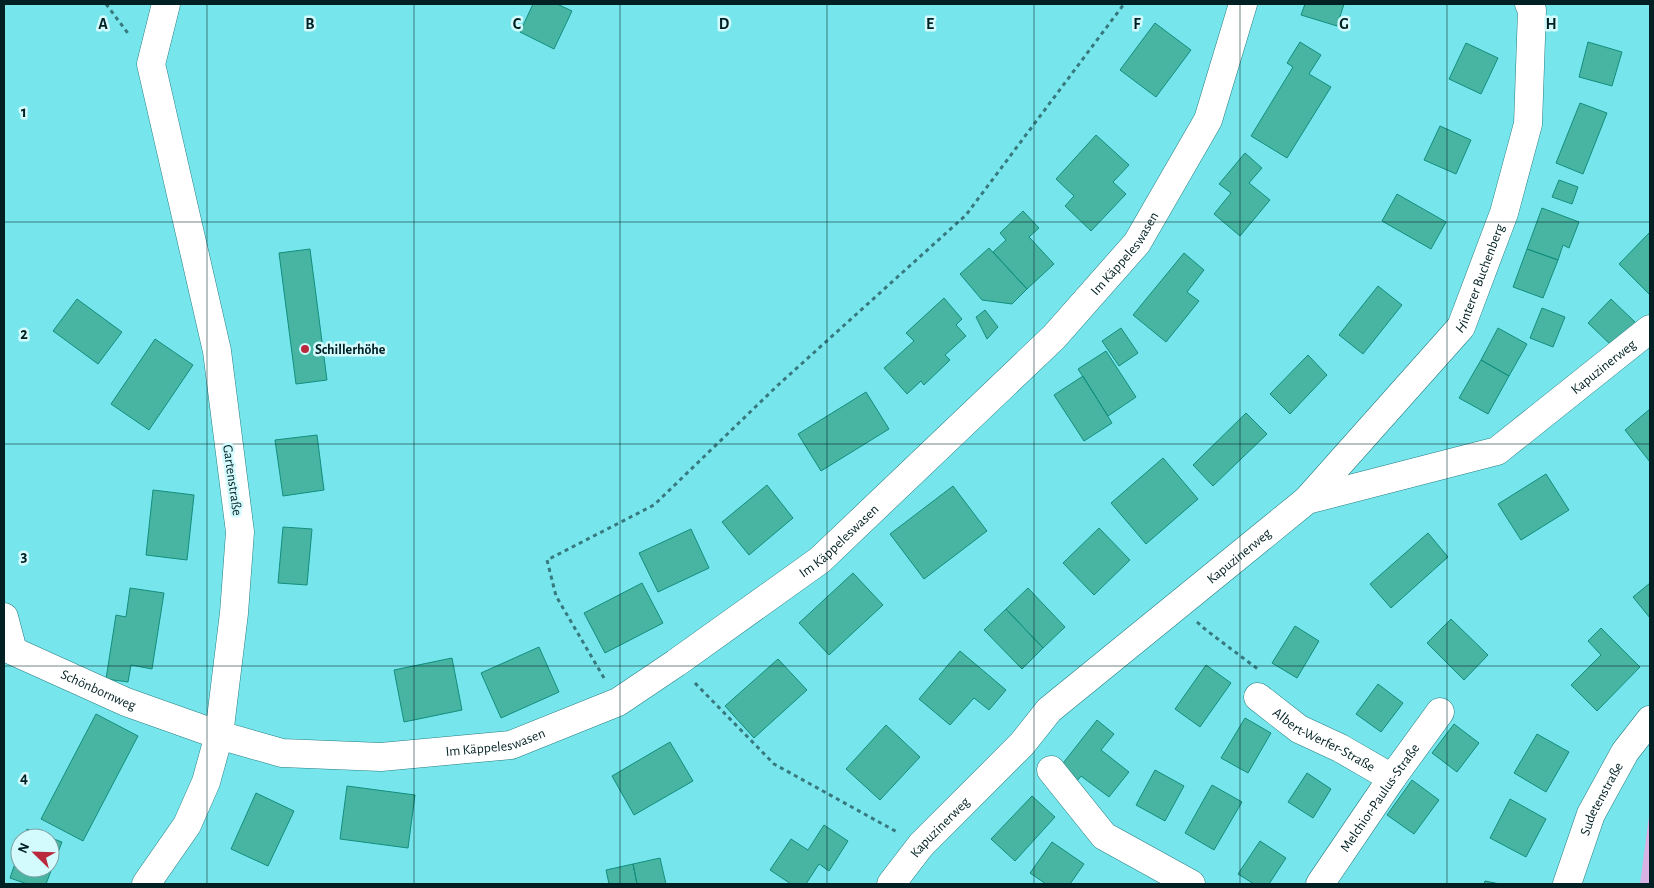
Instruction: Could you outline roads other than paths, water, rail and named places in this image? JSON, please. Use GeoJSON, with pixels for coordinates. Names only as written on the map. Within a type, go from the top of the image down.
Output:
{"type":"FeatureCollection","features":[{"type":"Feature","properties":{"kind":"street","name":"Gartenstraße"},"geometry":{"type":"LineString","coordinates":[[146,884],[187,825],[206,782],[219,734],[234,613],[240,532],[217,351],[151,64],[166,4]]}},
{"type":"Feature","properties":{"kind":"street","name":"Im Käppeleswasen"},"geometry":{"type":"LineString","coordinates":[[219,734],[282,753],[381,757],[511,746],[618,702],[676,663],[820,560],[1054,337],[1137,243],[1208,120],[1243,4]]}},
{"type":"Feature","properties":{"kind":"street","name":"Hinterer Buchenberg"},"geometry":{"type":"LineString","coordinates":[[1307,500],[1461,326],[1504,213],[1528,124],[1537,6]]}},
{"type":"Feature","properties":{"kind":"street","name":"Kapuzinerweg"},"geometry":{"type":"LineString","coordinates":[[891,884],[921,845],[1022,744],[1049,710],[1307,500],[1497,451],[1650,328]]}},
{"type":"Feature","properties":{"kind":"street","name":"Schönbornweg"},"geometry":{"type":"LineString","coordinates":[[4,617],[13,651],[126,702],[219,734]]}},
{"type":"Feature","properties":{"kind":"street","name":"Albert-Werfer-Straße"},"geometry":{"type":"LineString","coordinates":[[1258,697],[1299,729],[1340,748],[1392,778]]}},
{"type":"Feature","properties":{"kind":"street","name":"Melchior-Paulus-Straße"},"geometry":{"type":"LineString","coordinates":[[1320,884],[1392,778],[1440,712]]}},
{"type":"Feature","properties":{"kind":"street","name":"Sudetenstraße"},"geometry":{"type":"LineString","coordinates":[[1568,884],[1591,814],[1625,752],[1650,720]]}},
{"type":"Feature","properties":{"kind":"street"},"geometry":{"type":"LineString","coordinates":[[1051,770],[1104,836],[1191,884]]}},
{"type":"Feature","properties":{"kind":"place","name":"Schillerhöhe"},"geometry":{"type":"Point","coordinates":[305,349]}}]}
